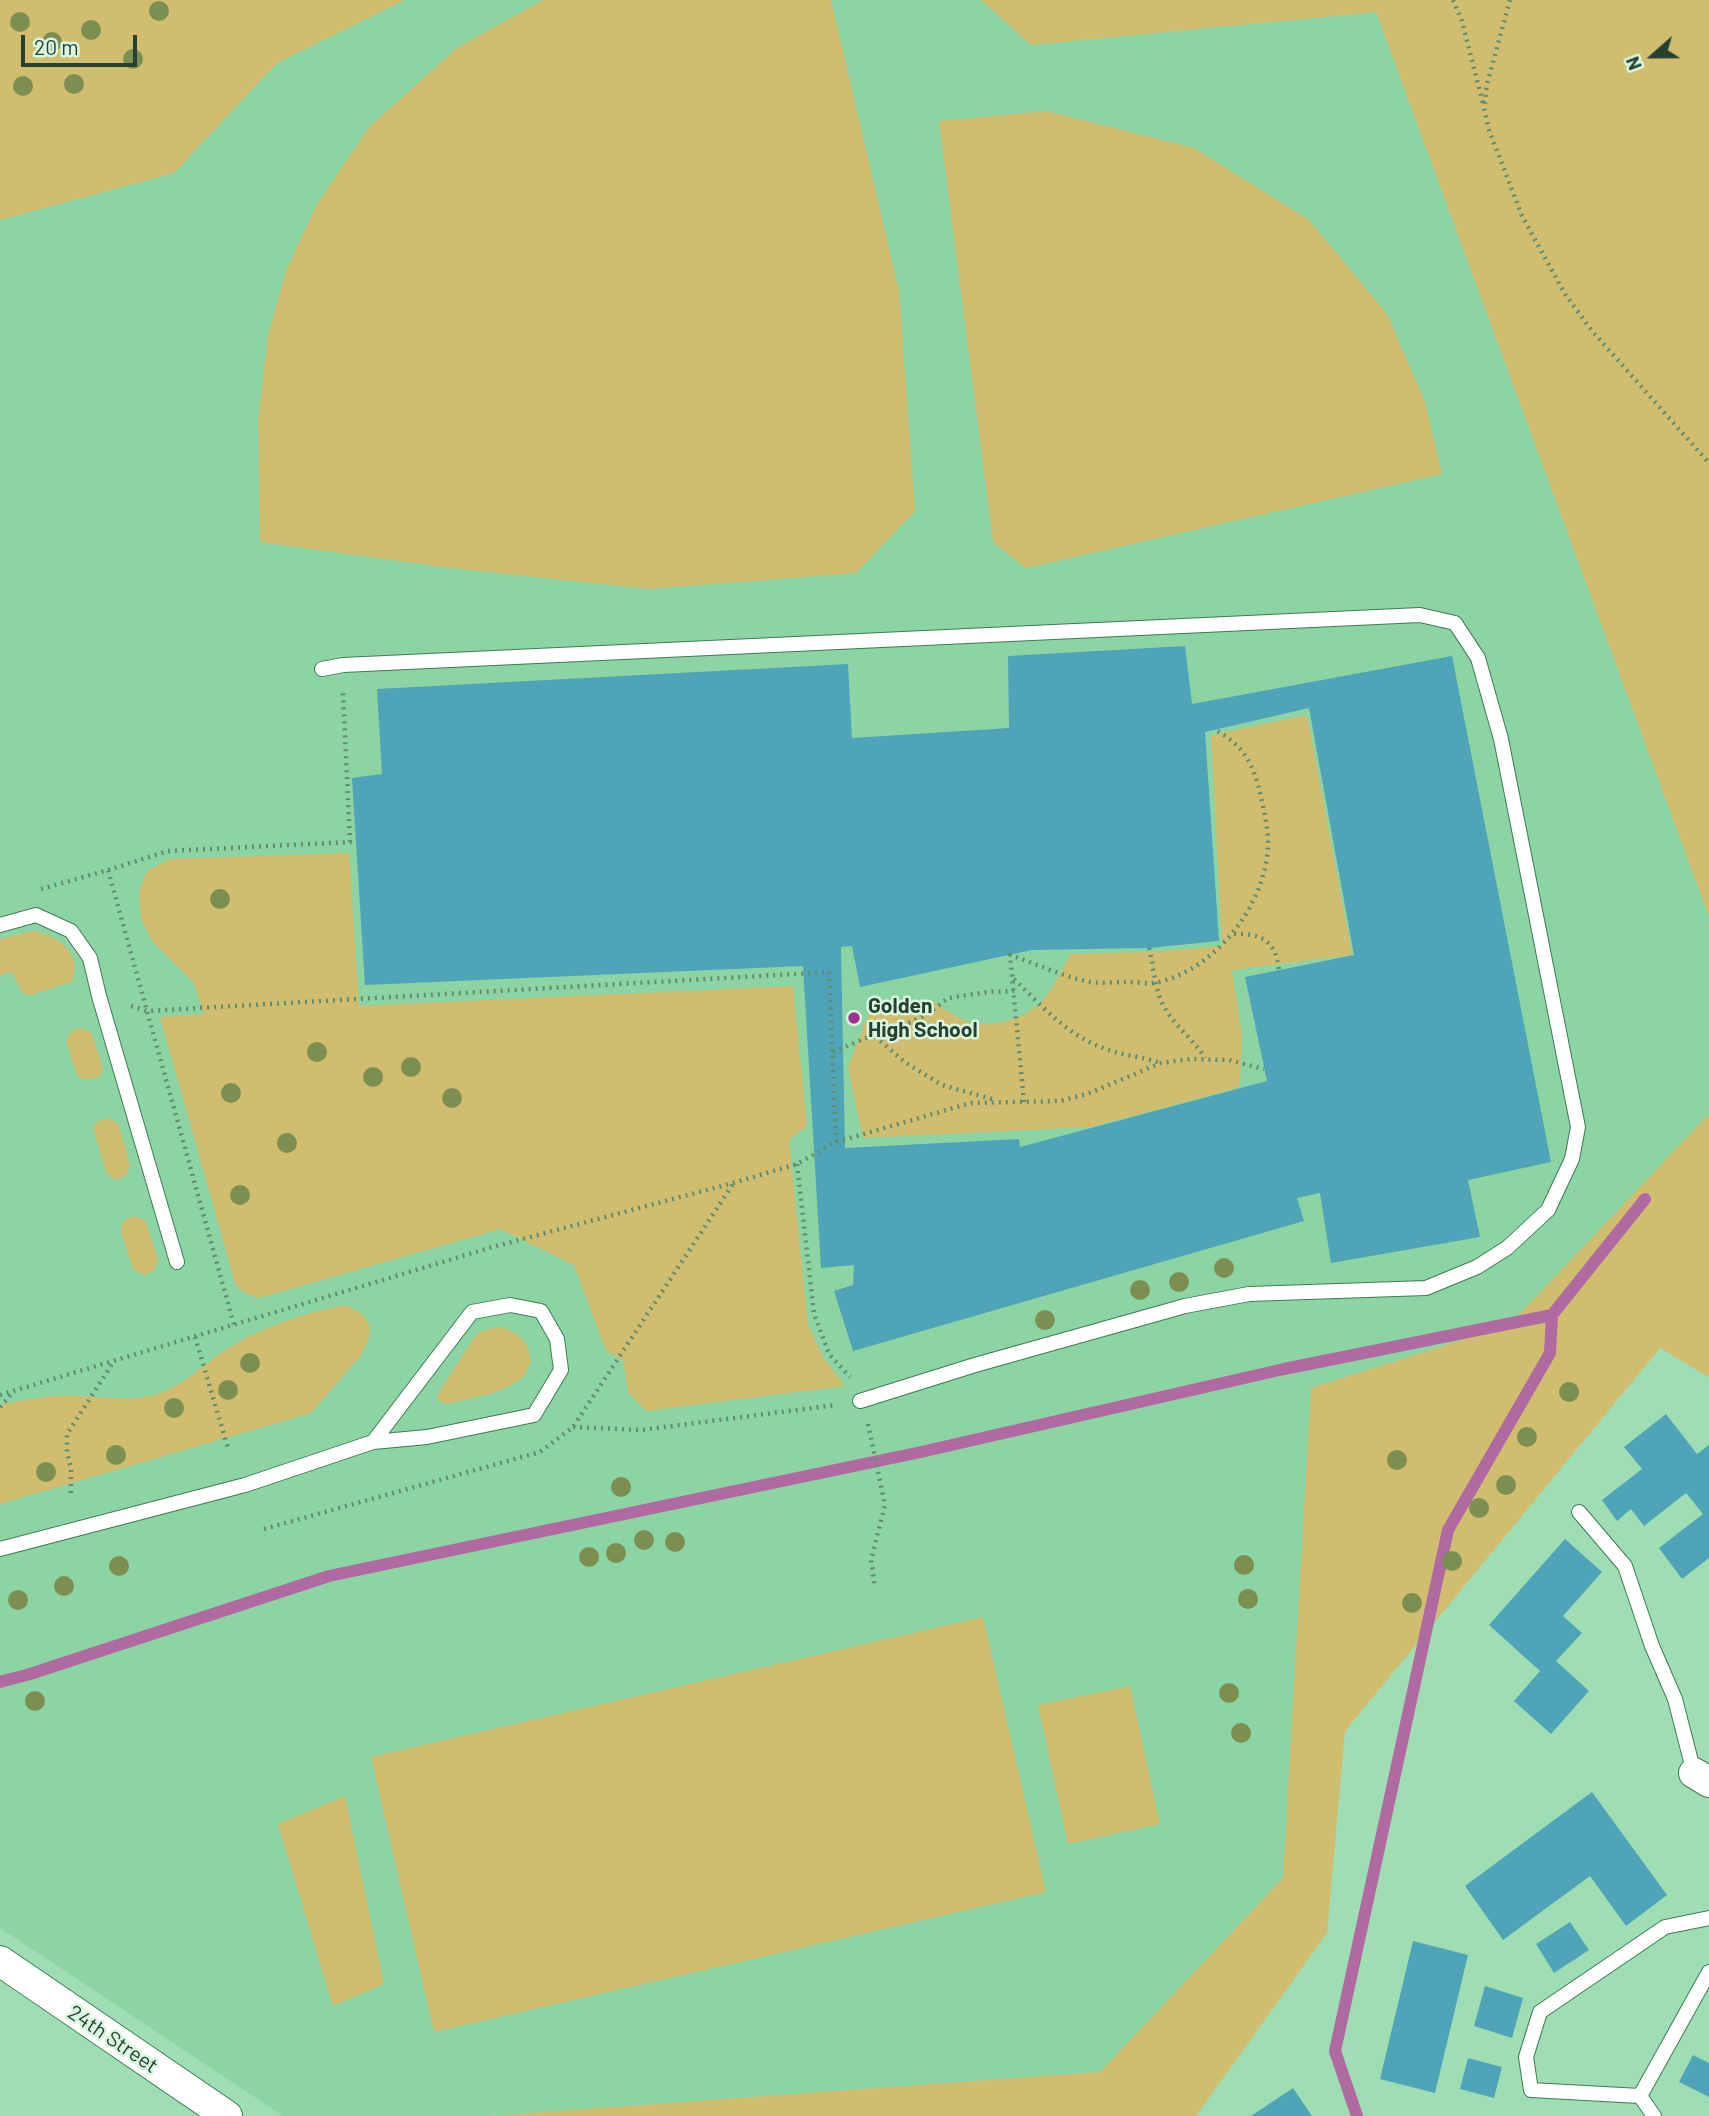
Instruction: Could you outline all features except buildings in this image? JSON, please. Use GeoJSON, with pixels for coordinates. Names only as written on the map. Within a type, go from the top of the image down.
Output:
{"type":"FeatureCollection","features":[{"type":"Feature","properties":{"kind":"street","name":"24th Street"},"geometry":{"type":"LineString","coordinates":[[0,1961],[213,2112]]}},
{"type":"Feature","properties":{"kind":"lane"},"geometry":{"type":"LineString","coordinates":[[322,668],[1420,615],[1455,623],[1478,658],[1501,739],[1578,1126],[1573,1159],[1548,1210],[1507,1248],[1477,1267],[1426,1288],[1249,1294],[1185,1306],[975,1365],[860,1401]]}},
{"type":"Feature","properties":{"kind":"lane"},"geometry":{"type":"LineString","coordinates":[[0,925],[36,915],[71,931],[90,958],[177,1262]]}},
{"type":"Feature","properties":{"kind":"lane"},"geometry":{"type":"LineString","coordinates":[[0,1549],[245,1485],[373,1442],[427,1437],[534,1415],[561,1370],[557,1339],[541,1311],[510,1305],[472,1312],[373,1442]]}},
{"type":"Feature","properties":{"kind":"lane"},"geometry":{"type":"LineString","coordinates":[[1579,1512],[1625,1566],[1652,1646],[1675,1699],[1701,1778]]}},
{"type":"Feature","properties":{"kind":"lane"},"geometry":{"type":"LineString","coordinates":[[1640,2096],[1531,2090],[1526,2057],[1540,2012],[1665,1927],[1709,1918]]}},
{"type":"Feature","properties":{"kind":"lane"},"geometry":{"type":"LineString","coordinates":[[1640,2096],[1709,1972]]}},
{"type":"Feature","properties":{"kind":"lane"},"geometry":{"type":"LineString","coordinates":[[1640,2096],[1654,2116]]}},
{"type":"Feature","properties":{"kind":"path"},"geometry":{"type":"LineString","coordinates":[[1453,0],[1462,21],[1489,130],[1522,216],[1566,294],[1626,371],[1709,463]]}},
{"type":"Feature","properties":{"kind":"path"},"geometry":{"type":"LineString","coordinates":[[1484,108],[1487,84],[1510,0]]}},
{"type":"Feature","properties":{"kind":"path"},"geometry":{"type":"LineString","coordinates":[[36,890],[169,851],[350,842],[343,665]]}},
{"type":"Feature","properties":{"kind":"path"},"geometry":{"type":"LineString","coordinates":[[1024,1102],[1010,955],[1087,981],[1154,983],[1189,969],[1214,952],[1233,934],[1251,907],[1265,867],[1268,840],[1259,789],[1247,756],[1232,739],[1215,730]]}},
{"type":"Feature","properties":{"kind":"path"},"geometry":{"type":"LineString","coordinates":[[108,870],[234,1325]]}},
{"type":"Feature","properties":{"kind":"path"},"geometry":{"type":"LineString","coordinates":[[1233,934],[1252,934],[1263,938],[1278,956],[1279,970]]}},
{"type":"Feature","properties":{"kind":"path"},"geometry":{"type":"LineString","coordinates":[[1149,948],[1154,983],[1168,1014],[1205,1059]]}},
{"type":"Feature","properties":{"kind":"path"},"geometry":{"type":"LineString","coordinates":[[99,996],[147,1011],[829,972],[836,1142]]}},
{"type":"Feature","properties":{"kind":"path"},"geometry":{"type":"LineString","coordinates":[[1012,978],[1079,1037],[1101,1048],[1161,1063]]}},
{"type":"Feature","properties":{"kind":"path"},"geometry":{"type":"LineString","coordinates":[[833,1052],[873,1035],[899,1028],[948,998],[1014,991]]}},
{"type":"Feature","properties":{"kind":"path"},"geometry":{"type":"LineString","coordinates":[[873,1035],[906,1063],[942,1086],[1000,1101]]}},
{"type":"Feature","properties":{"kind":"path"},"geometry":{"type":"LineString","coordinates":[[0,1395],[489,1248],[733,1184],[797,1164],[836,1142],[971,1103],[1060,1101],[1087,1094],[1161,1063],[1229,1060],[1264,1069]]}},
{"type":"Feature","properties":{"kind":"path"},"geometry":{"type":"LineString","coordinates":[[797,1164],[814,1314],[829,1354],[850,1377],[860,1401],[867,1421],[885,1506],[871,1560],[875,1588]]}},
{"type":"Feature","properties":{"kind":"path"},"geometry":{"type":"LineString","coordinates":[[195,1337],[228,1448]]}},
{"type":"Feature","properties":{"kind":"path"},"geometry":{"type":"LineString","coordinates":[[71,1493],[67,1434],[114,1361]]}},
{"type":"Feature","properties":{"kind":"path"},"geometry":{"type":"LineString","coordinates":[[0,1407],[14,1391]]}},
{"type":"Feature","properties":{"kind":"path"},"geometry":{"type":"LineString","coordinates":[[573,1427],[641,1430],[860,1401]]}},
{"type":"Feature","properties":{"kind":"shaded area"},"geometry":{"type":"Polygon","coordinates":[[[0,0],[405,0],[277,63],[174,173],[0,220],[0,0]]]}},
{"type":"Feature","properties":{"kind":"shaded area","name":"Golden High School"},"geometry":{"type":"Polygon","coordinates":[[[405,0],[981,0],[1031,45],[1376,12],[1709,917],[1709,1120],[1509,1325],[1311,1388],[1300,1726],[1283,1878],[1100,2072],[490,2116],[283,2116],[0,1928],[0,220],[174,173],[277,63],[405,0]]]}},
{"type":"Feature","properties":{"kind":"shaded area"},"geometry":{"type":"Polygon","coordinates":[[[543,0],[831,0],[899,291],[915,511],[856,573],[650,589],[451,568],[260,542],[258,421],[268,335],[286,271],[316,206],[369,127],[457,48],[543,0]]]}},
{"type":"Feature","properties":{"kind":"shaded area"},"geometry":{"type":"Polygon","coordinates":[[[981,0],[1709,0],[1709,917],[1376,12],[1031,45],[981,0]]]}},
{"type":"Feature","properties":{"kind":"shaded area"},"geometry":{"type":"Polygon","coordinates":[[[1047,111],[1194,148],[1309,220],[1387,314],[1425,402],[1442,474],[1026,568],[993,542],[939,121],[1047,111]]]}},
{"type":"Feature","properties":{"kind":"shaded area"},"geometry":{"type":"Polygon","coordinates":[[[1307,715],[1352,955],[1232,970],[1242,1037],[1240,1087],[1091,1127],[863,1138],[848,1067],[870,1011],[931,1000],[967,1021],[992,1024],[1020,1016],[1043,1000],[1071,954],[1150,952],[1222,946],[1211,735],[1307,715]]]}},
{"type":"Feature","properties":{"kind":"shaded area"},"geometry":{"type":"Polygon","coordinates":[[[349,853],[359,1006],[793,986],[807,1126],[789,1140],[808,1325],[823,1357],[845,1386],[646,1411],[628,1392],[623,1360],[606,1351],[574,1265],[500,1229],[259,1298],[236,1286],[160,1017],[204,1014],[194,983],[152,941],[141,919],[139,891],[147,871],[170,859],[349,853]]]}},
{"type":"Feature","properties":{"kind":"shaded area"},"geometry":{"type":"Polygon","coordinates":[[[33,931],[51,937],[66,948],[74,963],[72,982],[30,995],[22,993],[12,972],[0,975],[0,939],[33,931]]]}},
{"type":"Feature","properties":{"kind":"shaded area"},"geometry":{"type":"Polygon","coordinates":[[[82,1028],[91,1032],[103,1068],[99,1077],[87,1080],[77,1076],[66,1041],[72,1030],[82,1028]]]}},
{"type":"Feature","properties":{"kind":"shaded area"},"geometry":{"type":"Polygon","coordinates":[[[1709,1114],[1709,1377],[1660,1348],[1345,1731],[1327,1933],[1196,2116],[490,2116],[1100,2072],[1283,1878],[1311,1388],[1509,1325],[1709,1114]]]}},
{"type":"Feature","properties":{"kind":"shaded area"},"geometry":{"type":"Polygon","coordinates":[[[110,1118],[119,1125],[130,1166],[125,1176],[116,1180],[107,1174],[93,1128],[98,1121],[110,1118]]]}},
{"type":"Feature","properties":{"kind":"shaded area"},"geometry":{"type":"Polygon","coordinates":[[[132,1216],[145,1220],[158,1259],[154,1271],[144,1275],[133,1269],[121,1232],[122,1222],[132,1216]]]}},
{"type":"Feature","properties":{"kind":"shaded area"},"geometry":{"type":"Polygon","coordinates":[[[345,1305],[365,1318],[370,1330],[369,1336],[362,1354],[311,1413],[0,1504],[0,1405],[55,1396],[124,1398],[154,1395],[181,1382],[249,1336],[297,1317],[345,1305]]]}},
{"type":"Feature","properties":{"kind":"shaded area"},"geometry":{"type":"Polygon","coordinates":[[[502,1327],[519,1336],[527,1347],[529,1365],[524,1375],[502,1390],[447,1404],[438,1401],[440,1391],[475,1336],[484,1330],[502,1327]]]}},
{"type":"Feature","properties":{"kind":"shaded area"},"geometry":{"type":"Polygon","coordinates":[[[983,1617],[1046,1892],[434,2032],[371,1757],[983,1617]]]}},
{"type":"Feature","properties":{"kind":"shaded area"},"geometry":{"type":"Polygon","coordinates":[[[1130,1686],[1160,1824],[1068,1844],[1038,1705],[1130,1686]]]}},
{"type":"Feature","properties":{"kind":"shaded area"},"geometry":{"type":"Polygon","coordinates":[[[345,1796],[384,1984],[333,2006],[278,1824],[345,1796]]]}},
{"type":"Feature","properties":{"kind":"waterway"},"geometry":{"type":"LineString","coordinates":[[0,1682],[329,1576],[921,1452],[1284,1369],[1552,1315],[1645,1199]]}},
{"type":"Feature","properties":{"kind":"waterway"},"geometry":{"type":"LineString","coordinates":[[1357,2116],[1335,2051],[1448,1530],[1550,1353],[1552,1315]]}},
{"type":"Feature","properties":{"kind":"place","name":"Golden High School"},"geometry":{"type":"Point","coordinates":[854,1018]}}]}
